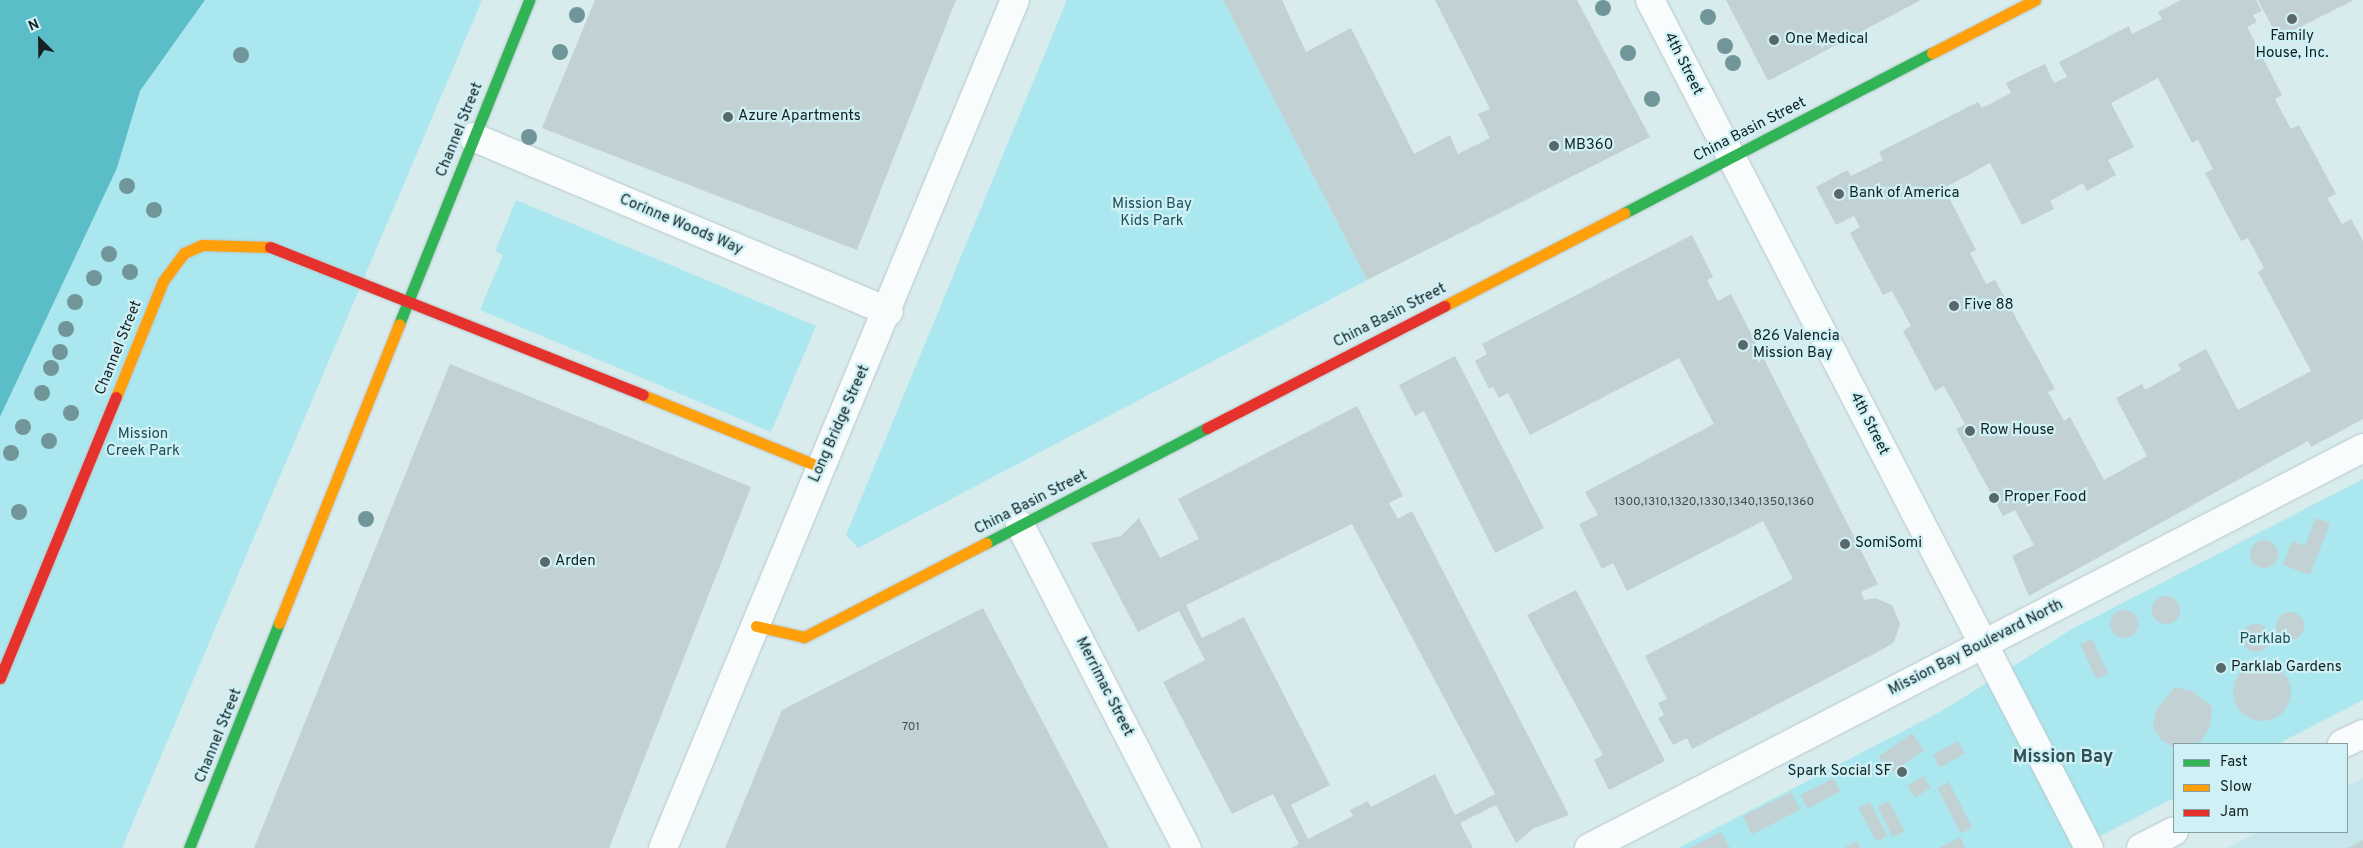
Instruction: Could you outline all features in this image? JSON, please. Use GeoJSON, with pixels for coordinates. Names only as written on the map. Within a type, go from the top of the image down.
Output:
{"type":"FeatureCollection","features":[{"type":"Feature","properties":{"kind":"street","name":"Channel Street"},"geometry":{"type":"LineString","coordinates":[[189,848],[529,0]]}},
{"type":"Feature","properties":{"kind":"street","name":"Long Bridge Street"},"geometry":{"type":"LineString","coordinates":[[663,848],[820,467],[889,312],[1015,0]]}},
{"type":"Feature","properties":{"kind":"street","name":"4th Street"},"geometry":{"type":"LineString","coordinates":[[1650,0],[2089,848]]}},
{"type":"Feature","properties":{"kind":"street","name":"China Basin Street"},"geometry":{"type":"LineString","coordinates":[[756,626],[804,637],[2035,0]]}},
{"type":"Feature","properties":{"kind":"street","name":"Corinne Woods Way"},"geometry":{"type":"LineString","coordinates":[[473,138],[889,312]]}},
{"type":"Feature","properties":{"kind":"street","name":"Channel Street"},"geometry":{"type":"LineString","coordinates":[[0,678],[163,282],[184,253],[202,245],[277,247],[409,300]]}},
{"type":"Feature","properties":{"kind":"street"},"geometry":{"type":"LineString","coordinates":[[409,300],[820,467]]}},
{"type":"Feature","properties":{"kind":"street","name":"Mission Bay Boulevard North"},"geometry":{"type":"LineString","coordinates":[[1588,848],[2363,448]]}},
{"type":"Feature","properties":{"kind":"street","name":"Merrimac Street"},"geometry":{"type":"LineString","coordinates":[[1020,525],[1187,848]]}},
{"type":"Feature","properties":{"kind":"street"},"geometry":{"type":"LineString","coordinates":[[2344,743],[2363,734]]}},
{"type":"Feature","properties":{"kind":"street"},"geometry":{"type":"LineString","coordinates":[[2141,848],[2173,832]]}},
{"type":"Feature","properties":{"kind":"shaded area"},"geometry":{"type":"Polygon","coordinates":[[[0,0],[205,0],[140,91],[117,168],[0,417],[0,0]]]}},
{"type":"Feature","properties":{"kind":"shaded area"},"geometry":{"type":"Polygon","coordinates":[[[2363,778],[2363,848],[2227,848],[2256,833],[2348,833],[2348,786],[2363,778]]]}},
{"type":"Feature","properties":{"kind":"green space","name":"Mission Creek Park"},"geometry":{"type":"Polygon","coordinates":[[[205,0],[482,0],[122,848],[0,848],[0,417],[117,168],[140,91],[205,0]]]}},
{"type":"Feature","properties":{"kind":"green space","name":"Mission Bay Kids Park"},"geometry":{"type":"Polygon","coordinates":[[[1067,0],[1223,0],[1367,280],[858,548],[846,535],[1067,0]]]}},
{"type":"Feature","properties":{"kind":"green space"},"geometry":{"type":"Polygon","coordinates":[[[516,200],[816,326],[771,432],[480,310],[503,255],[495,251],[516,200]]]}},
{"type":"Feature","properties":{"kind":"green space","name":"Parklab"},"geometry":{"type":"Polygon","coordinates":[[[2363,479],[2363,700],[2280,743],[2173,743],[2173,799],[2077,848],[1678,848],[1942,711],[2072,629],[2363,479]]]}},
{"type":"Feature","properties":{"kind":"building","name":"Azure Apartments"},"geometry":{"type":"Polygon","coordinates":[[[595,0],[956,0],[857,250],[542,128],[595,0]]]}},
{"type":"Feature","properties":{"kind":"building","name":"MB360"},"geometry":{"type":"Polygon","coordinates":[[[1223,0],[1282,0],[1306,52],[1351,28],[1414,154],[1450,135],[1458,154],[1490,138],[1478,114],[1490,109],[1435,0],[1577,0],[1650,137],[1367,280],[1223,0]]]}},
{"type":"Feature","properties":{"kind":"building"},"geometry":{"type":"Polygon","coordinates":[[[1726,0],[1921,0],[1768,81],[1726,0]]]}},
{"type":"Feature","properties":{"kind":"building","name":"Five 88"},"geometry":{"type":"Polygon","coordinates":[[[2181,0],[2256,0],[2262,11],[2253,15],[2257,22],[2247,27],[2282,95],[2275,99],[2291,129],[2299,125],[2336,194],[2327,198],[2342,224],[2351,219],[2363,241],[2363,419],[2311,447],[2308,441],[2029,596],[2012,556],[2034,545],[2015,510],[2003,516],[1956,429],[1965,424],[1944,386],[1935,391],[1903,331],[1911,326],[1892,291],[1883,295],[1850,233],[1860,227],[1854,216],[1836,225],[1816,187],[1847,170],[1851,176],[1883,160],[1879,152],[1978,102],[1982,108],[2011,93],[2006,83],[2045,64],[2054,83],[2067,77],[2059,62],[2129,26],[2132,34],[2162,19],[2158,12],[2181,0]],[[2158,78],[2111,103],[2134,147],[2108,160],[2116,175],[2087,191],[2083,183],[2050,201],[2054,209],[2022,225],[1990,163],[1944,188],[1976,250],[1970,253],[1986,284],[1995,280],[2055,389],[2048,392],[2064,421],[2070,417],[2104,480],[2147,456],[2116,398],[2142,384],[2145,390],[2181,370],[2178,364],[2206,349],[2238,410],[2311,371],[2258,272],[2264,268],[2248,238],[2241,241],[2205,173],[2213,169],[2198,140],[2192,143],[2158,78]]]}},
{"type":"Feature","properties":{"kind":"building","name":"Family House, Inc."},"geometry":{"type":"Polygon","coordinates":[[[2258,0],[2354,0],[2278,38],[2258,0]]]}},
{"type":"Feature","properties":{"kind":"building"},"geometry":{"type":"Polygon","coordinates":[[[1692,235],[1713,277],[1707,280],[1718,301],[1731,294],[1878,584],[1861,592],[1864,600],[1875,598],[1892,605],[1900,624],[1894,642],[1885,648],[1692,749],[1687,738],[1673,745],[1658,718],[1664,715],[1658,703],[1667,699],[1645,656],[1793,579],[1763,521],[1627,591],[1613,563],[1602,569],[1579,524],[1598,515],[1585,492],[1714,424],[1679,358],[1530,435],[1508,393],[1499,398],[1493,387],[1489,389],[1475,361],[1487,354],[1482,344],[1692,235]]]}},
{"type":"Feature","properties":{"kind":"building"},"geometry":{"type":"Polygon","coordinates":[[[1455,356],[1544,528],[1495,553],[1424,411],[1415,416],[1399,385],[1455,356]]]}},
{"type":"Feature","properties":{"kind":"building","name":"Arden"},"geometry":{"type":"Polygon","coordinates":[[[450,364],[751,487],[609,848],[254,848],[450,364]]]}},
{"type":"Feature","properties":{"kind":"building"},"geometry":{"type":"Polygon","coordinates":[[[1357,406],[1403,496],[1389,503],[1398,519],[1412,511],[1569,815],[1534,828],[1516,843],[1496,805],[1460,823],[1473,848],[1291,848],[1299,844],[1273,794],[1232,814],[1163,682],[1205,660],[1179,611],[1138,632],[1091,543],[1121,536],[1139,518],[1160,558],[1199,539],[1178,499],[1357,406]],[[1352,524],[1186,605],[1202,638],[1244,617],[1330,785],[1291,805],[1308,839],[1353,816],[1350,810],[1368,801],[1371,807],[1435,774],[1455,815],[1495,794],[1352,524]]]}},
{"type":"Feature","properties":{"kind":"building"},"geometry":{"type":"Polygon","coordinates":[[[2315,518],[2330,523],[2310,575],[2283,565],[2292,541],[2305,546],[2315,518]]]}},
{"type":"Feature","properties":{"kind":"building"},"geometry":{"type":"Polygon","coordinates":[[[2264,540],[2274,544],[2278,554],[2274,564],[2264,568],[2254,564],[2250,554],[2254,544],[2264,540]]]}},
{"type":"Feature","properties":{"kind":"building"},"geometry":{"type":"Polygon","coordinates":[[[1576,590],[1665,761],[1609,790],[1594,760],[1603,755],[1527,615],[1576,590]]]}},
{"type":"Feature","properties":{"kind":"building"},"geometry":{"type":"Polygon","coordinates":[[[2166,596],[2176,600],[2180,610],[2176,620],[2166,624],[2156,620],[2152,610],[2156,600],[2166,596]]]}},
{"type":"Feature","properties":{"kind":"building"},"geometry":{"type":"Polygon","coordinates":[[[983,608],[1109,848],[725,848],[782,710],[983,608]]]}},
{"type":"Feature","properties":{"kind":"building"},"geometry":{"type":"Polygon","coordinates":[[[2124,610],[2134,614],[2138,624],[2134,634],[2124,638],[2114,634],[2110,624],[2114,614],[2124,610]]]}},
{"type":"Feature","properties":{"kind":"building"},"geometry":{"type":"Polygon","coordinates":[[[2290,612],[2300,616],[2304,626],[2300,636],[2290,640],[2280,636],[2276,626],[2280,616],[2290,612]]]}},
{"type":"Feature","properties":{"kind":"building"},"geometry":{"type":"Polygon","coordinates":[[[2256,624],[2266,628],[2270,638],[2266,648],[2256,652],[2246,648],[2242,638],[2246,628],[2256,624]]]}},
{"type":"Feature","properties":{"kind":"building"},"geometry":{"type":"Polygon","coordinates":[[[2092,639],[2108,673],[2096,679],[2080,644],[2092,639]]]}},
{"type":"Feature","properties":{"kind":"building"},"geometry":{"type":"Polygon","coordinates":[[[2262,663],[2273,665],[2286,676],[2291,692],[2289,703],[2278,716],[2262,721],[2251,719],[2238,708],[2233,692],[2235,681],[2246,668],[2262,663]]]}},
{"type":"Feature","properties":{"kind":"building"},"geometry":{"type":"Polygon","coordinates":[[[2175,687],[2192,691],[2212,707],[2210,726],[2201,742],[2173,743],[2173,747],[2161,740],[2153,728],[2156,711],[2175,687]]]}},
{"type":"Feature","properties":{"kind":"building"},"geometry":{"type":"Polygon","coordinates":[[[1912,733],[1924,750],[1890,774],[1878,757],[1912,733]]]}},
{"type":"Feature","properties":{"kind":"building"},"geometry":{"type":"Polygon","coordinates":[[[1958,741],[1965,753],[1940,768],[1933,756],[1958,741]]]}},
{"type":"Feature","properties":{"kind":"building"},"geometry":{"type":"Polygon","coordinates":[[[1924,776],[1931,788],[1915,798],[1908,786],[1924,776]]]}},
{"type":"Feature","properties":{"kind":"building"},"geometry":{"type":"Polygon","coordinates":[[[1834,778],[1840,791],[1808,809],[1800,795],[1834,778]]]}},
{"type":"Feature","properties":{"kind":"building"},"geometry":{"type":"Polygon","coordinates":[[[1949,782],[1972,827],[1961,833],[1937,788],[1949,782]]]}},
{"type":"Feature","properties":{"kind":"building"},"geometry":{"type":"Polygon","coordinates":[[[1791,792],[1800,810],[1752,834],[1743,817],[1791,792]]]}},
{"type":"Feature","properties":{"kind":"building"},"geometry":{"type":"Polygon","coordinates":[[[1889,801],[1904,831],[1893,837],[1877,807],[1889,801]]]}},
{"type":"Feature","properties":{"kind":"building"},"geometry":{"type":"Polygon","coordinates":[[[1870,802],[1888,836],[1876,842],[1859,808],[1870,802]]]}},
{"type":"Feature","properties":{"kind":"building"},"geometry":{"type":"Polygon","coordinates":[[[1721,832],[1730,848],[1689,848],[1721,832]]]}},
{"type":"Feature","properties":{"kind":"building"},"geometry":{"type":"Polygon","coordinates":[[[1960,837],[1965,848],[1939,848],[1960,837]]]}},
{"type":"Feature","properties":{"kind":"building"},"geometry":{"type":"Polygon","coordinates":[[[2363,840],[2363,848],[2347,848],[2363,840]]]}},
{"type":"Feature","properties":{"kind":"building"},"geometry":{"type":"Polygon","coordinates":[[[1857,841],[1861,848],[1844,848],[1857,841]]]}},
{"type":"Feature","properties":{"kind":"traffic: fast"},"geometry":{"type":"LineString","coordinates":[[399,324],[529,0]]}},
{"type":"Feature","properties":{"kind":"traffic: fast"},"geometry":{"type":"LineString","coordinates":[[1624,213],[1932,53]]}},
{"type":"Feature","properties":{"kind":"traffic: fast"},"geometry":{"type":"LineString","coordinates":[[986,543],[1207,428]]}},
{"type":"Feature","properties":{"kind":"traffic: fast"},"geometry":{"type":"LineString","coordinates":[[189,848],[279,623]]}},
{"type":"Feature","properties":{"kind":"traffic: slow"},"geometry":{"type":"LineString","coordinates":[[1932,53],[2035,0]]}},
{"type":"Feature","properties":{"kind":"traffic: slow"},"geometry":{"type":"LineString","coordinates":[[1444,306],[1624,213]]}},
{"type":"Feature","properties":{"kind":"traffic: slow"},"geometry":{"type":"LineString","coordinates":[[116,397],[163,281],[184,253],[202,245],[270,247]]}},
{"type":"Feature","properties":{"kind":"traffic: slow"},"geometry":{"type":"LineString","coordinates":[[279,623],[399,324]]}},
{"type":"Feature","properties":{"kind":"traffic: slow"},"geometry":{"type":"LineString","coordinates":[[643,395],[820,467]]}},
{"type":"Feature","properties":{"kind":"traffic: slow"},"geometry":{"type":"LineString","coordinates":[[756,626],[804,637],[986,543]]}},
{"type":"Feature","properties":{"kind":"traffic: jam"},"geometry":{"type":"LineString","coordinates":[[270,247],[643,395]]}},
{"type":"Feature","properties":{"kind":"traffic: jam"},"geometry":{"type":"LineString","coordinates":[[1207,428],[1444,306]]}},
{"type":"Feature","properties":{"kind":"traffic: jam"},"geometry":{"type":"LineString","coordinates":[[0,678],[116,397]]}},
{"type":"Feature","properties":{"kind":"place","name":"Family House, Inc."},"geometry":{"type":"Point","coordinates":[2292,19]}},
{"type":"Feature","properties":{"kind":"place","name":"One Medical"},"geometry":{"type":"Point","coordinates":[1774,40]}},
{"type":"Feature","properties":{"kind":"place","name":"Azure Apartments"},"geometry":{"type":"Point","coordinates":[728,117]}},
{"type":"Feature","properties":{"kind":"place","name":"MB360"},"geometry":{"type":"Point","coordinates":[1554,146]}},
{"type":"Feature","properties":{"kind":"place","name":"Bank of America"},"geometry":{"type":"Point","coordinates":[1839,194]}},
{"type":"Feature","properties":{"kind":"place","name":"Five 88"},"geometry":{"type":"Point","coordinates":[1954,306]}},
{"type":"Feature","properties":{"kind":"place","name":"826 Valencia Mission Bay"},"geometry":{"type":"Point","coordinates":[1743,345]}},
{"type":"Feature","properties":{"kind":"place","name":"Row House"},"geometry":{"type":"Point","coordinates":[1970,431]}},
{"type":"Feature","properties":{"kind":"place","name":"Proper Food"},"geometry":{"type":"Point","coordinates":[1994,498]}},
{"type":"Feature","properties":{"kind":"place","name":"SomiSomi"},"geometry":{"type":"Point","coordinates":[1845,544]}},
{"type":"Feature","properties":{"kind":"place","name":"Arden"},"geometry":{"type":"Point","coordinates":[545,562]}},
{"type":"Feature","properties":{"kind":"place","name":"Parklab Gardens"},"geometry":{"type":"Point","coordinates":[2221,668]}},
{"type":"Feature","properties":{"kind":"place","name":"Spark Social SF"},"geometry":{"type":"Point","coordinates":[1902,772]}},
{"type":"Feature","properties":{"kind":"district","name":"Mission Bay"},"geometry":{"type":"Point","coordinates":[2063,758]}}]}
